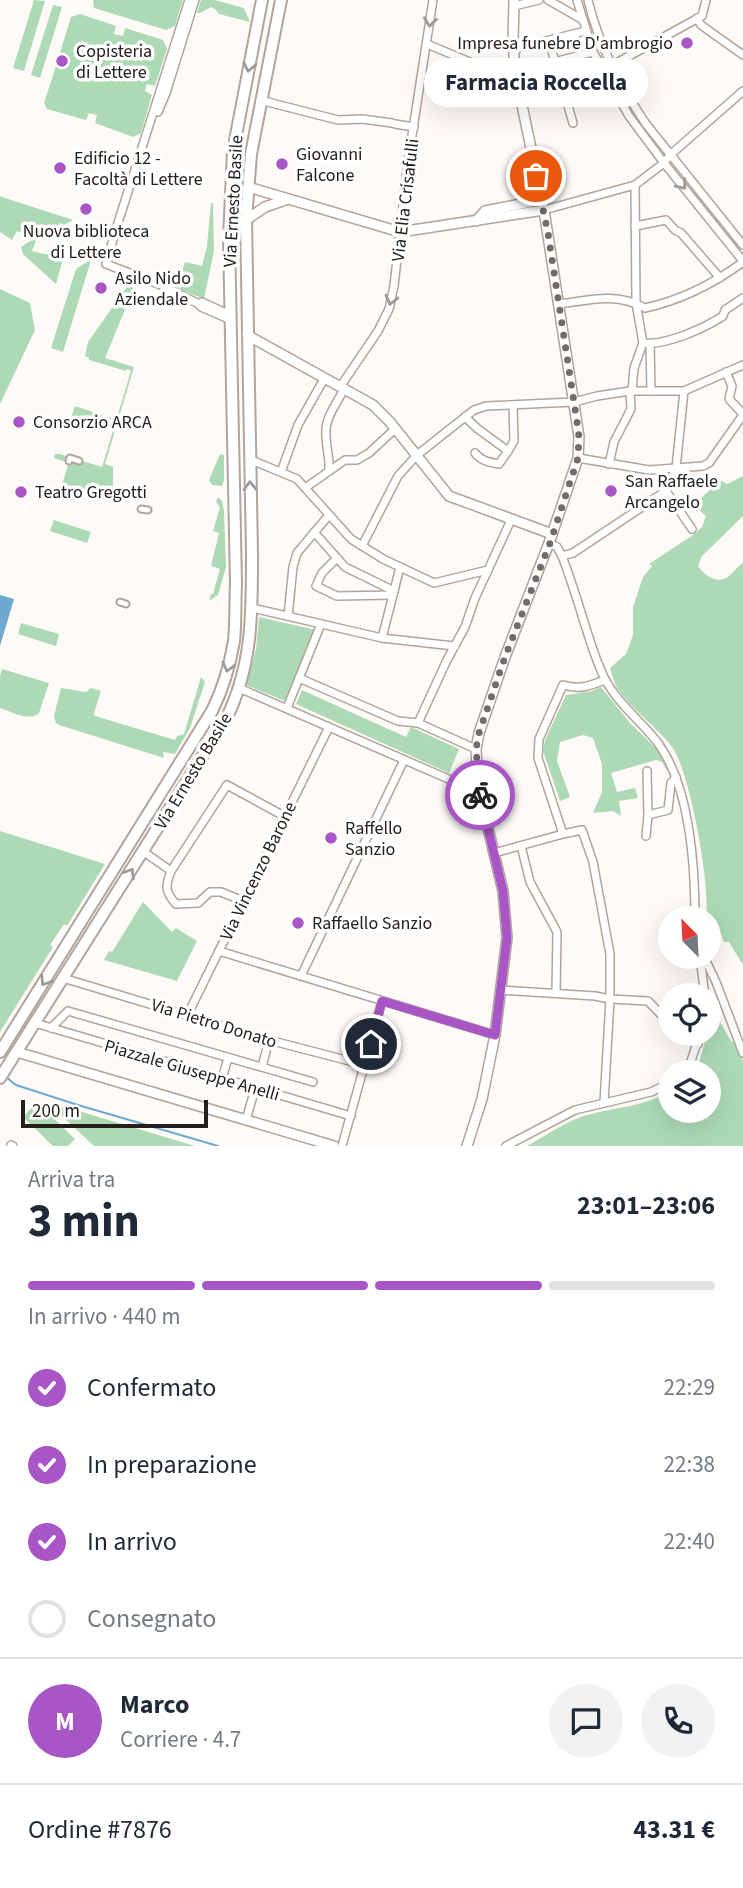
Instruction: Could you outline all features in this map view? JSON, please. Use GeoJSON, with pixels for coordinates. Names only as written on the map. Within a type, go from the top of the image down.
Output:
{"type":"FeatureCollection","features":[{"type":"Feature","properties":{"kind":"main road","name":"Via Ernesto Basile"},"geometry":{"type":"LineString","coordinates":[[0,1052],[212,711],[219,697],[234,639],[236,554],[229,238],[233,151],[262,0]]}},
{"type":"Feature","properties":{"kind":"main road","name":"Via Ernesto Basile"},"geometry":{"type":"LineString","coordinates":[[0,1078],[226,719],[239,688],[248,655],[252,608],[252,554],[246,219],[251,154],[281,0]]}},
{"type":"Feature","properties":{"kind":"street"},"geometry":{"type":"LineString","coordinates":[[189,0],[106,264],[162,285],[230,318]]}},
{"type":"Feature","properties":{"kind":"street"},"geometry":{"type":"LineString","coordinates":[[152,121],[162,106],[195,0]]}},
{"type":"Feature","properties":{"kind":"street","name":"Via Elia Crisafulli"},"geometry":{"type":"LineString","coordinates":[[328,470],[325,432],[327,420],[342,388],[389,309],[433,0]]}},
{"type":"Feature","properties":{"kind":"street"},"geometry":{"type":"LineString","coordinates":[[467,1146],[482,1099],[495,1035],[507,938],[503,891],[478,786],[476,749],[505,657],[551,538],[578,458],[579,437],[543,205],[515,75],[514,3],[539,0]]}},
{"type":"Feature","properties":{"kind":"street"},"geometry":{"type":"LineString","coordinates":[[548,0],[583,20]]}},
{"type":"Feature","properties":{"kind":"street"},"geometry":{"type":"LineString","coordinates":[[559,304],[615,297],[645,308],[663,304],[720,278],[743,261],[629,116],[593,52],[577,0]]}},
{"type":"Feature","properties":{"kind":"street"},"geometry":{"type":"LineString","coordinates":[[588,0],[611,66],[646,124],[740,236],[743,245]]}},
{"type":"Feature","properties":{"kind":"street"},"geometry":{"type":"LineString","coordinates":[[602,71],[702,16],[706,0]]}},
{"type":"Feature","properties":{"kind":"street"},"geometry":{"type":"LineString","coordinates":[[697,19],[701,25],[743,55]]}},
{"type":"Feature","properties":{"kind":"street"},"geometry":{"type":"LineString","coordinates":[[514,49],[585,31]]}},
{"type":"Feature","properties":{"kind":"street"},"geometry":{"type":"LineString","coordinates":[[549,41],[573,123]]}},
{"type":"Feature","properties":{"kind":"street"},"geometry":{"type":"LineString","coordinates":[[427,44],[477,65],[483,69],[488,83],[593,52]]}},
{"type":"Feature","properties":{"kind":"street"},"geometry":{"type":"LineString","coordinates":[[248,187],[400,232],[476,221],[485,211],[543,205],[635,185],[664,163],[743,91]]}},
{"type":"Feature","properties":{"kind":"street"},"geometry":{"type":"LineString","coordinates":[[261,100],[338,120],[362,119],[414,127]]}},
{"type":"Feature","properties":{"kind":"street"},"geometry":{"type":"LineString","coordinates":[[635,185],[636,303],[647,343],[651,391]]}},
{"type":"Feature","properties":{"kind":"street"},"geometry":{"type":"LineString","coordinates":[[246,219],[265,207],[290,198]]}},
{"type":"Feature","properties":{"kind":"street"},"geometry":{"type":"LineString","coordinates":[[635,226],[666,220],[681,233],[720,278]]}},
{"type":"Feature","properties":{"kind":"street"},"geometry":{"type":"LineString","coordinates":[[729,245],[740,236]]}},
{"type":"Feature","properties":{"kind":"street"},"geometry":{"type":"LineString","coordinates":[[609,464],[614,442],[631,409],[634,368],[647,343],[694,330],[718,319],[723,316],[725,310],[743,298]]}},
{"type":"Feature","properties":{"kind":"street"},"geometry":{"type":"LineString","coordinates":[[247,335],[373,405],[396,429],[449,496],[551,538],[562,556],[605,680],[657,742],[676,777],[692,856],[695,906]]}},
{"type":"Feature","properties":{"kind":"street"},"geometry":{"type":"LineString","coordinates":[[231,362],[247,362]]}},
{"type":"Feature","properties":{"kind":"street"},"geometry":{"type":"LineString","coordinates":[[362,546],[398,476],[417,455],[474,410],[486,406],[574,402],[631,391],[684,391],[743,365]]}},
{"type":"Feature","properties":{"kind":"street"},"geometry":{"type":"LineString","coordinates":[[578,458],[649,470],[703,466],[709,463],[743,415],[729,399],[732,386],[726,372]]}},
{"type":"Feature","properties":{"kind":"street"},"geometry":{"type":"LineString","coordinates":[[281,472],[298,425],[324,379]]}},
{"type":"Feature","properties":{"kind":"street"},"geometry":{"type":"LineString","coordinates":[[562,556],[585,546],[666,491],[676,468],[684,391]]}},
{"type":"Feature","properties":{"kind":"street"},"geometry":{"type":"LineString","coordinates":[[475,453],[487,462],[499,464],[514,441],[513,406]]}},
{"type":"Feature","properties":{"kind":"street"},"geometry":{"type":"LineString","coordinates":[[465,416],[508,451]]}},
{"type":"Feature","properties":{"kind":"street"},"geometry":{"type":"LineString","coordinates":[[305,488],[345,460],[357,460],[369,453],[396,429]]}},
{"type":"Feature","properties":{"kind":"street"},"geometry":{"type":"LineString","coordinates":[[69,461],[70,458],[79,461]]}},
{"type":"Feature","properties":{"kind":"street"},"geometry":{"type":"LineString","coordinates":[[249,459],[297,479],[351,539],[434,583],[488,570]]}},
{"type":"Feature","properties":{"kind":"street"},"geometry":{"type":"LineString","coordinates":[[666,491],[692,529]]}},
{"type":"Feature","properties":{"kind":"street"},"geometry":{"type":"LineString","coordinates":[[288,616],[297,553],[329,515]]}},
{"type":"Feature","properties":{"kind":"street"},"geometry":{"type":"LineString","coordinates":[[418,723],[465,627],[475,598],[511,520]]}},
{"type":"Feature","properties":{"kind":"street"},"geometry":{"type":"LineString","coordinates":[[314,533],[345,567],[393,593]]}},
{"type":"Feature","properties":{"kind":"street"},"geometry":{"type":"LineString","coordinates":[[236,554],[252,554]]}},
{"type":"Feature","properties":{"kind":"street"},"geometry":{"type":"LineString","coordinates":[[337,558],[322,573],[316,586],[337,596],[393,593]]}},
{"type":"Feature","properties":{"kind":"street"},"geometry":{"type":"LineString","coordinates":[[382,638],[400,567]]}},
{"type":"Feature","properties":{"kind":"street"},"geometry":{"type":"LineString","coordinates":[[252,608],[382,638],[454,646]]}},
{"type":"Feature","properties":{"kind":"street"},"geometry":{"type":"LineString","coordinates":[[286,708],[321,624]]}},
{"type":"Feature","properties":{"kind":"street"},"geometry":{"type":"LineString","coordinates":[[299,678],[398,721],[418,723],[476,749]]}},
{"type":"Feature","properties":{"kind":"street"},"geometry":{"type":"LineString","coordinates":[[563,834],[538,758],[539,740],[563,685],[575,688],[605,680]]}},
{"type":"Feature","properties":{"kind":"street"},"geometry":{"type":"LineString","coordinates":[[239,688],[467,787],[478,786]]}},
{"type":"Feature","properties":{"kind":"street","name":"Via Vincenzo Barone"},"geometry":{"type":"LineString","coordinates":[[187,1016],[329,727]]}},
{"type":"Feature","properties":{"kind":"street"},"geometry":{"type":"LineString","coordinates":[[301,976],[404,760]]}},
{"type":"Feature","properties":{"kind":"street"},"geometry":{"type":"LineString","coordinates":[[646,836],[647,771]]}},
{"type":"Feature","properties":{"kind":"street"},"geometry":{"type":"LineString","coordinates":[[648,815],[668,810],[671,783],[676,777]]}},
{"type":"Feature","properties":{"kind":"street"},"geometry":{"type":"LineString","coordinates":[[243,901],[221,892],[210,892],[198,903],[176,904],[168,896],[165,884],[170,872],[227,785],[284,816]]}},
{"type":"Feature","properties":{"kind":"street"},"geometry":{"type":"LineString","coordinates":[[494,853],[582,830],[593,862],[610,954],[604,1103]]}},
{"type":"Feature","properties":{"kind":"street"},"geometry":{"type":"LineString","coordinates":[[521,846],[530,882],[557,932],[556,993]]}},
{"type":"Feature","properties":{"kind":"street"},"geometry":{"type":"LineString","coordinates":[[144,852],[170,872]]}},
{"type":"Feature","properties":{"kind":"street"},"geometry":{"type":"LineString","coordinates":[[81,923],[93,931]]}},
{"type":"Feature","properties":{"kind":"street"},"geometry":{"type":"LineString","coordinates":[[219,951],[495,1035]]}},
{"type":"Feature","properties":{"kind":"street"},"geometry":{"type":"LineString","coordinates":[[709,970],[721,992],[743,1053]]}},
{"type":"Feature","properties":{"kind":"street","name":"Via Pietro Donato"},"geometry":{"type":"LineString","coordinates":[[63,978],[269,1040],[365,1065]]}},
{"type":"Feature","properties":{"kind":"street"},"geometry":{"type":"LineString","coordinates":[[500,990],[648,1002],[658,1012]]}},
{"type":"Feature","properties":{"kind":"street"},"geometry":{"type":"LineString","coordinates":[[342,1146],[382,1001]]}},
{"type":"Feature","properties":{"kind":"street"},"geometry":{"type":"LineString","coordinates":[[51,1028],[68,1011],[313,1082]]}},
{"type":"Feature","properties":{"kind":"street","name":"Piazzale Giuseppe Anelli"},"geometry":{"type":"LineString","coordinates":[[34,1023],[351,1116]]}},
{"type":"Feature","properties":{"kind":"street"},"geometry":{"type":"LineString","coordinates":[[262,1067],[269,1040]]}},
{"type":"Feature","properties":{"kind":"street"},"geometry":{"type":"LineString","coordinates":[[16,1052],[334,1146]]}},
{"type":"Feature","properties":{"kind":"street"},"geometry":{"type":"LineString","coordinates":[[222,1079],[228,1058]]}},
{"type":"Feature","properties":{"kind":"street"},"geometry":{"type":"LineString","coordinates":[[246,1120],[255,1089]]}},
{"type":"Feature","properties":{"kind":"street"},"geometry":{"type":"LineString","coordinates":[[506,1146],[575,1110],[658,1089]]}},
{"type":"Feature","properties":{"kind":"green space"},"geometry":{"type":"Polygon","coordinates":[[[34,0],[45,1],[24,71],[13,68],[34,0]]]}},
{"type":"Feature","properties":{"kind":"green space"},"geometry":{"type":"Polygon","coordinates":[[[93,0],[183,0],[175,26],[166,30],[94,8],[93,0]]]}},
{"type":"Feature","properties":{"kind":"green space"},"geometry":{"type":"Polygon","coordinates":[[[201,0],[215,0],[244,8],[250,22],[219,14],[211,7],[197,13],[201,0]]]}},
{"type":"Feature","properties":{"kind":"green space"},"geometry":{"type":"Polygon","coordinates":[[[53,5],[62,7],[40,78],[31,75],[53,5]]]}},
{"type":"Feature","properties":{"kind":"green space"},"geometry":{"type":"Polygon","coordinates":[[[80,14],[116,26],[114,34],[123,36],[125,28],[163,40],[167,49],[155,86],[147,84],[145,91],[152,95],[141,133],[133,137],[95,123],[97,115],[89,113],[86,120],[47,109],[44,103],[57,63],[65,65],[67,58],[59,56],[71,17],[80,14]]]}},
{"type":"Feature","properties":{"kind":"green space"},"geometry":{"type":"Polygon","coordinates":[[[0,196],[73,220],[64,225],[60,223],[54,236],[40,231],[38,235],[24,230],[22,233],[17,231],[12,240],[0,232],[0,196]]]}},
{"type":"Feature","properties":{"kind":"green space"},"geometry":{"type":"Polygon","coordinates":[[[211,203],[214,251],[204,299],[165,283],[167,275],[180,277],[185,262],[202,266],[207,246],[211,203]]]}},
{"type":"Feature","properties":{"kind":"green space"},"geometry":{"type":"Polygon","coordinates":[[[33,239],[36,241],[32,251],[64,255],[56,284],[23,254],[21,247],[33,239]]]}},
{"type":"Feature","properties":{"kind":"green space"},"geometry":{"type":"Polygon","coordinates":[[[91,260],[63,352],[51,348],[75,272],[91,260]]]}},
{"type":"Feature","properties":{"kind":"green space"},"geometry":{"type":"Polygon","coordinates":[[[128,285],[134,288],[105,358],[134,367],[105,464],[113,467],[113,485],[108,498],[101,498],[64,486],[62,484],[69,463],[54,458],[55,454],[60,454],[102,467],[131,371],[89,360],[85,356],[88,342],[128,285]]]}},
{"type":"Feature","properties":{"kind":"green space"},"geometry":{"type":"Polygon","coordinates":[[[0,289],[30,303],[35,330],[0,404],[0,289]]]}},
{"type":"Feature","properties":{"kind":"green space"},"geometry":{"type":"Polygon","coordinates":[[[75,406],[111,418],[108,429],[71,418],[75,406]]]}},
{"type":"Feature","properties":{"kind":"green space"},"geometry":{"type":"Polygon","coordinates":[[[220,454],[224,455],[222,486],[212,485],[209,480],[220,454]]]}},
{"type":"Feature","properties":{"kind":"green space"},"geometry":{"type":"Polygon","coordinates":[[[743,476],[743,516],[702,556],[698,566],[708,576],[720,580],[725,579],[743,563],[743,965],[729,942],[724,942],[721,934],[721,906],[707,906],[698,831],[679,760],[666,739],[617,688],[610,668],[626,654],[633,635],[633,607],[643,577],[652,566],[649,564],[702,527],[706,516],[694,505],[720,480],[727,484],[743,476]]]}},
{"type":"Feature","properties":{"kind":"green space"},"geometry":{"type":"Polygon","coordinates":[[[218,497],[222,501],[224,511],[226,567],[218,595],[209,601],[220,569],[211,566],[219,533],[213,531],[220,507],[216,502],[218,497]]]}},
{"type":"Feature","properties":{"kind":"green space"},"geometry":{"type":"Polygon","coordinates":[[[54,520],[91,532],[87,543],[50,531],[54,520]]]}},
{"type":"Feature","properties":{"kind":"green space"},"geometry":{"type":"Polygon","coordinates":[[[259,617],[316,630],[285,701],[246,685],[256,649],[259,617]]]}},
{"type":"Feature","properties":{"kind":"green space"},"geometry":{"type":"Polygon","coordinates":[[[21,623],[59,634],[56,646],[18,634],[21,623]]]}},
{"type":"Feature","properties":{"kind":"green space"},"geometry":{"type":"Polygon","coordinates":[[[2,669],[49,683],[39,713],[30,717],[0,708],[2,669]]]}},
{"type":"Feature","properties":{"kind":"green space"},"geometry":{"type":"Polygon","coordinates":[[[201,677],[205,682],[190,728],[175,754],[163,752],[164,758],[56,723],[54,716],[61,688],[86,692],[91,688],[101,691],[95,716],[175,740],[177,736],[184,734],[201,677]]]}},
{"type":"Feature","properties":{"kind":"green space"},"geometry":{"type":"Polygon","coordinates":[[[601,687],[630,723],[658,750],[668,770],[662,762],[656,760],[611,773],[617,792],[635,788],[638,798],[619,801],[621,816],[613,811],[593,813],[602,792],[602,764],[593,738],[583,735],[560,742],[557,761],[570,797],[560,801],[543,751],[545,740],[566,695],[601,687]]]}},
{"type":"Feature","properties":{"kind":"green space"},"geometry":{"type":"Polygon","coordinates":[[[302,690],[406,737],[411,727],[459,749],[449,773],[296,704],[302,690]]]}},
{"type":"Feature","properties":{"kind":"green space"},"geometry":{"type":"Polygon","coordinates":[[[0,831],[105,864],[67,926],[64,924],[50,945],[53,947],[0,1032],[0,831]]]}},
{"type":"Feature","properties":{"kind":"green space"},"geometry":{"type":"Polygon","coordinates":[[[143,902],[172,932],[176,928],[197,941],[177,981],[104,960],[109,951],[112,952],[143,902]]]}},
{"type":"Feature","properties":{"kind":"green space"},"geometry":{"type":"Polygon","coordinates":[[[721,1024],[731,1041],[737,1043],[743,1062],[743,1146],[527,1146],[583,1116],[658,1097],[658,1123],[721,1123],[721,1060],[700,1060],[704,1046],[721,1046],[721,1024]]]}},
{"type":"Feature","properties":{"kind":"green space"},"geometry":{"type":"Polygon","coordinates":[[[37,1102],[75,1139],[68,1146],[53,1146],[23,1117],[37,1102]]]}},
{"type":"Feature","properties":{"kind":"green space"},"geometry":{"type":"Polygon","coordinates":[[[57,1107],[72,1109],[195,1146],[94,1146],[61,1115],[57,1107]]]}},
{"type":"Feature","properties":{"kind":"water"},"geometry":{"type":"Polygon","coordinates":[[[0,595],[14,599],[0,646],[0,595]]]}},
{"type":"Feature","properties":{"kind":"waterway"},"geometry":{"type":"LineString","coordinates":[[6,1077],[16,1085],[218,1146]]}},
{"type":"Feature","properties":{"kind":"way so far"},"geometry":{"type":"LineString","coordinates":[[480,795],[476,749],[479,733],[505,657],[550,543],[578,458],[577,422],[548,233],[536,176]]}},
{"type":"Feature","properties":{"kind":"place","name":"Impresa funebre D'ambrogio"},"geometry":{"type":"Point","coordinates":[687,43]}},
{"type":"Feature","properties":{"kind":"place","name":"Copisteria di Lettere"},"geometry":{"type":"Point","coordinates":[62,61]}},
{"type":"Feature","properties":{"kind":"place","name":"Giovanni Falcone"},"geometry":{"type":"Point","coordinates":[282,164]}},
{"type":"Feature","properties":{"kind":"place","name":"Edificio 12 - Facoltà di Lettere"},"geometry":{"type":"Point","coordinates":[60,168]}},
{"type":"Feature","properties":{"kind":"place","name":"Farmacia Roccella"},"geometry":{"type":"Point","coordinates":[536,176]}},
{"type":"Feature","properties":{"kind":"place","name":"Nuova biblioteca di Lettere"},"geometry":{"type":"Point","coordinates":[86,209]}},
{"type":"Feature","properties":{"kind":"place","name":"Asilo Nido Aziendale"},"geometry":{"type":"Point","coordinates":[101,288]}},
{"type":"Feature","properties":{"kind":"place","name":"Consorzio ARCA"},"geometry":{"type":"Point","coordinates":[19,422]}},
{"type":"Feature","properties":{"kind":"place","name":"San Raffaele Arcangelo"},"geometry":{"type":"Point","coordinates":[611,491]}},
{"type":"Feature","properties":{"kind":"place","name":"Teatro Gregotti"},"geometry":{"type":"Point","coordinates":[21,492]}},
{"type":"Feature","properties":{"kind":"place","name":"Raffello Sanzio"},"geometry":{"type":"Point","coordinates":[331,838]}},
{"type":"Feature","properties":{"kind":"place","name":"Raffaello Sanzio"},"geometry":{"type":"Point","coordinates":[298,923]}},
{"type":"Feature","properties":{"kind":"route"},"geometry":{"type":"LineString","coordinates":[[371,1044],[382,1001],[495,1035],[507,938],[503,891],[480,795]]}}]}
